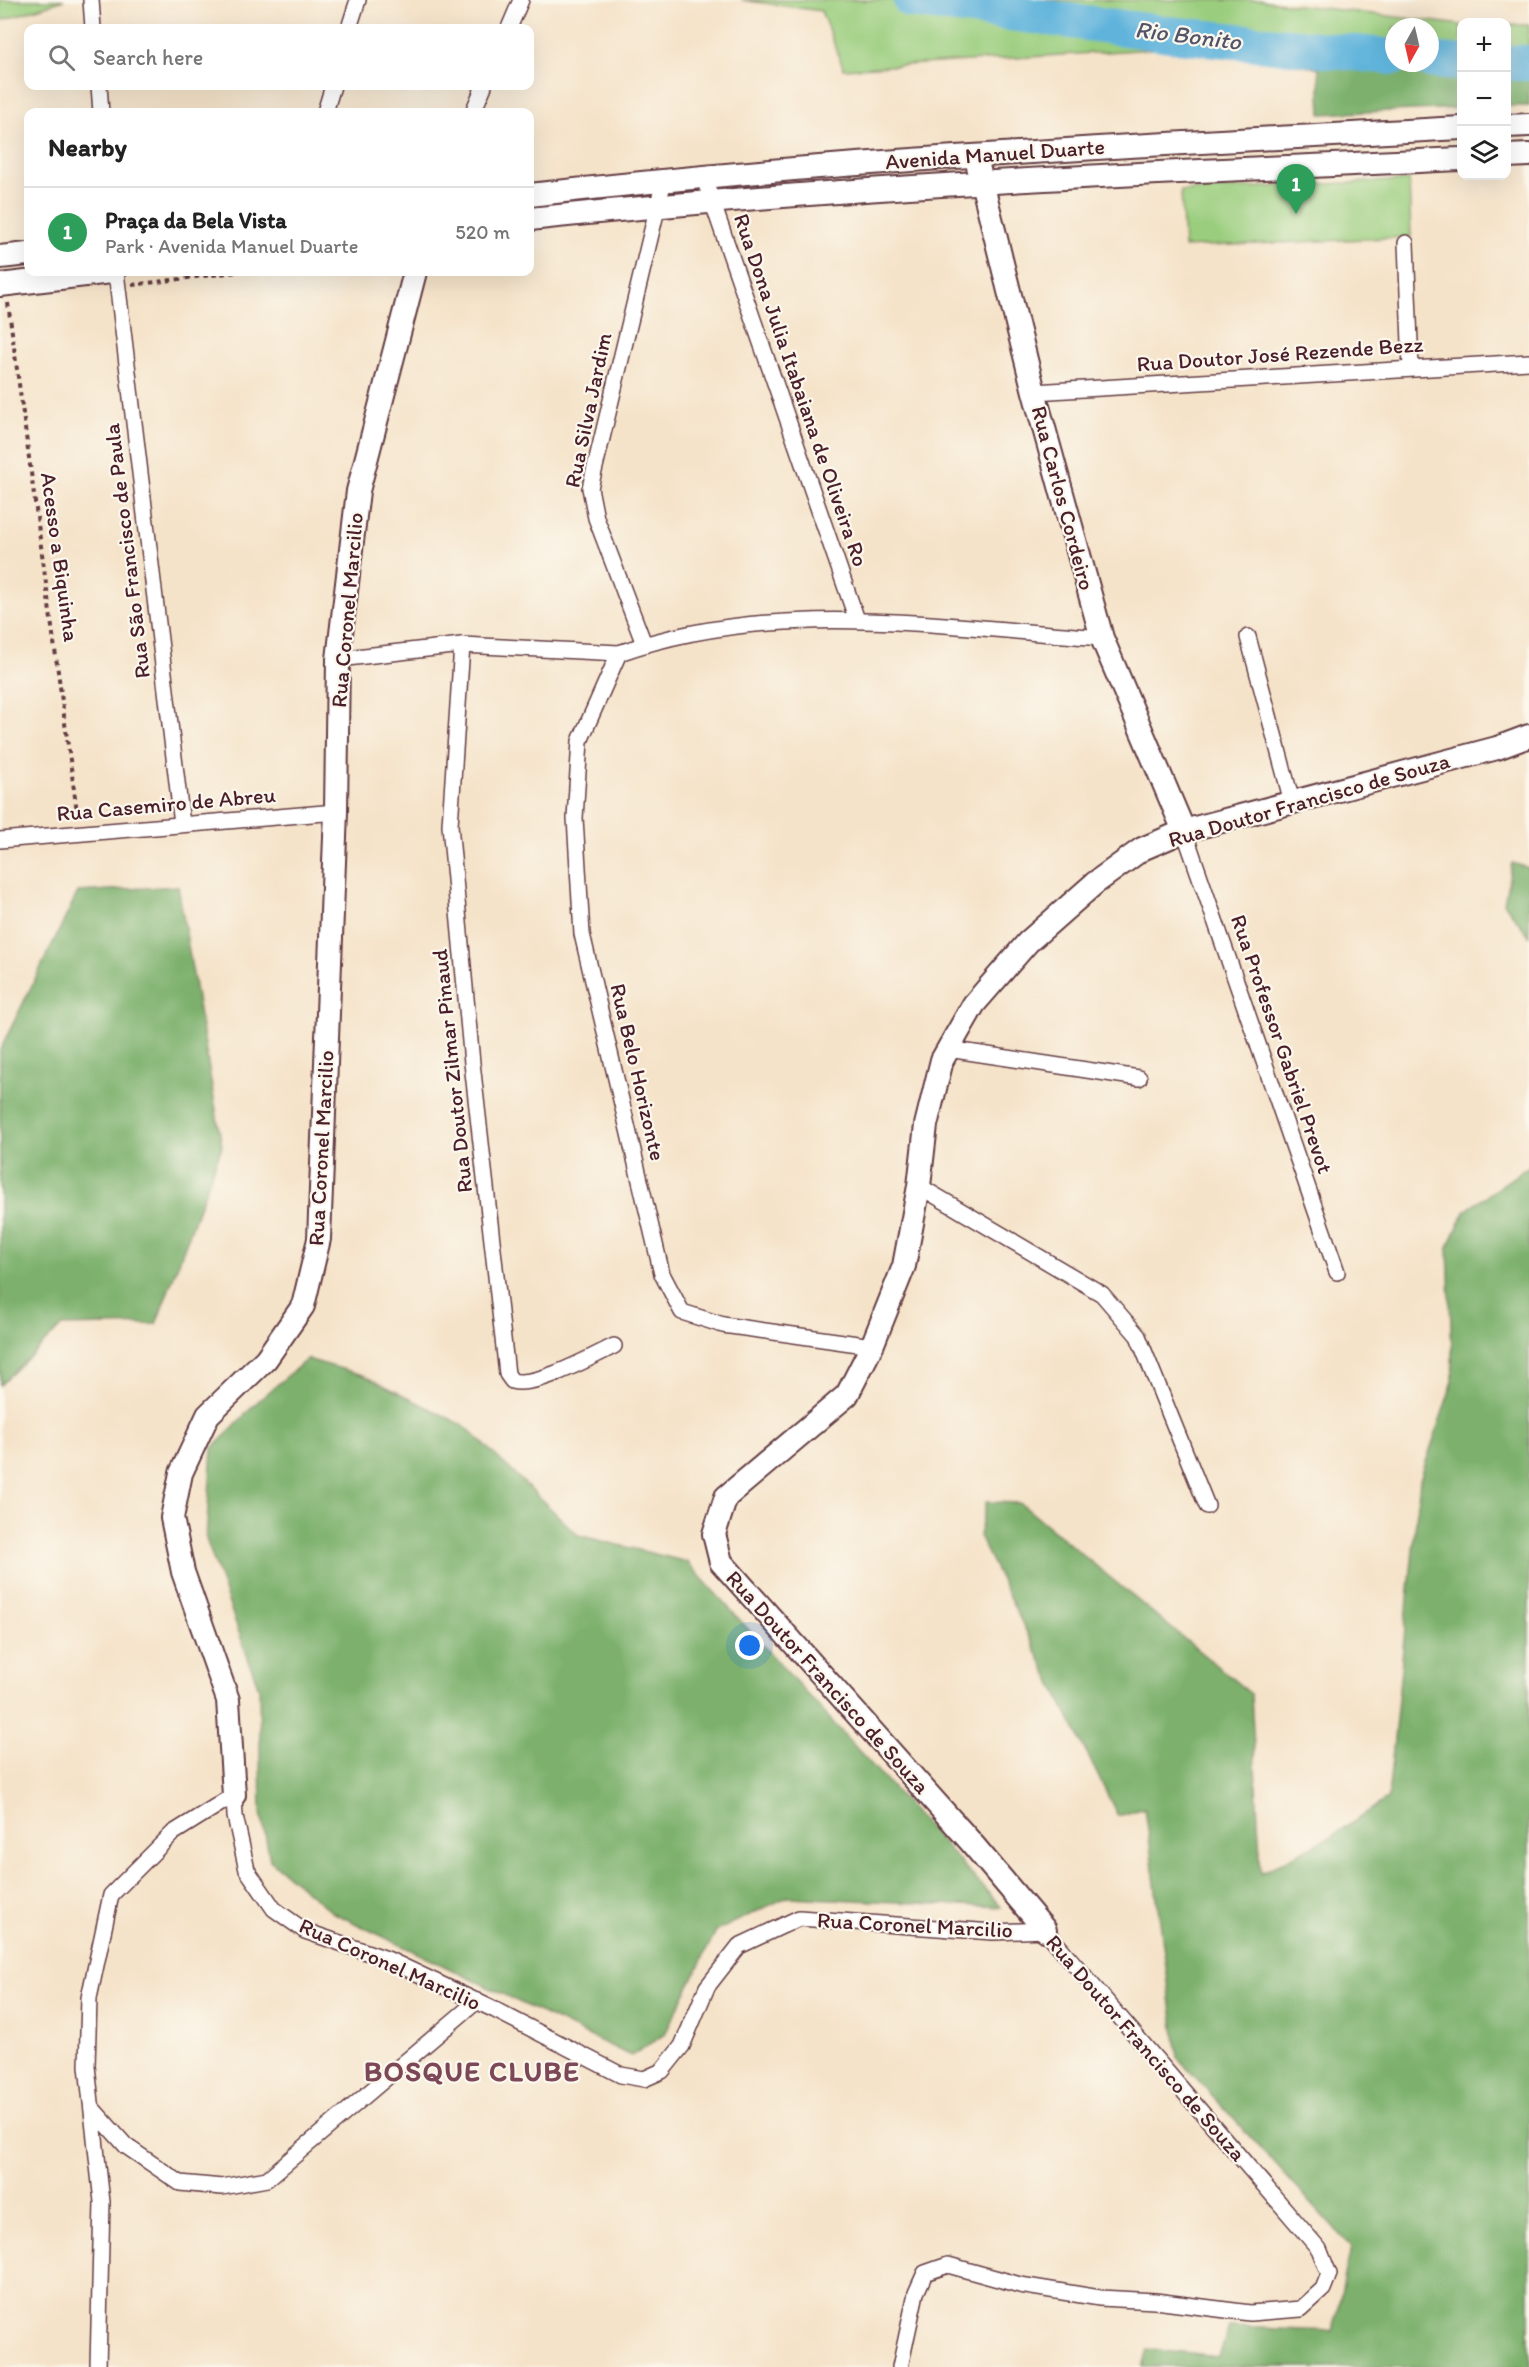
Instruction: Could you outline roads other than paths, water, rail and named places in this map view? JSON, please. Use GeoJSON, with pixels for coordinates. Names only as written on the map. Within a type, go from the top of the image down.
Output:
{"type":"FeatureCollection","features":[{"type":"Feature","properties":{"kind":"street"},"geometry":{"type":"LineString","coordinates":[[91,0],[93,24]]}},
{"type":"Feature","properties":{"kind":"street"},"geometry":{"type":"LineString","coordinates":[[351,24],[358,0]]}},
{"type":"Feature","properties":{"kind":"street"},"geometry":{"type":"LineString","coordinates":[[511,24],[521,0]]}},
{"type":"Feature","properties":{"kind":"street"},"geometry":{"type":"LineString","coordinates":[[99,90],[101,108]]}},
{"type":"Feature","properties":{"kind":"street"},"geometry":{"type":"LineString","coordinates":[[326,108],[332,90]]}},
{"type":"Feature","properties":{"kind":"street"},"geometry":{"type":"LineString","coordinates":[[474,108],[482,90]]}},
{"type":"Feature","properties":{"kind":"street"},"geometry":{"type":"LineString","coordinates":[[1511,126],[1529,125]]}},
{"type":"Feature","properties":{"kind":"street","name":"Avenida Manuel Duarte"},"geometry":{"type":"LineString","coordinates":[[534,195],[704,175],[975,154],[1457,128]]}},
{"type":"Feature","properties":{"kind":"street","name":"Rua Carlos Cordeiro"},"geometry":{"type":"LineString","coordinates":[[975,154],[1034,392],[1102,638],[1184,831]]}},
{"type":"Feature","properties":{"kind":"street"},"geometry":{"type":"LineString","coordinates":[[1511,156],[1529,155]]}},
{"type":"Feature","properties":{"kind":"street","name":"Avenida Manuel Duarte"},"geometry":{"type":"LineString","coordinates":[[534,219],[658,205],[982,181],[1457,159]]}},
{"type":"Feature","properties":{"kind":"street","name":"Rua Dona Julia Itabaiana de Oliveira Ro"},"geometry":{"type":"LineString","coordinates":[[704,175],[857,620]]}},
{"type":"Feature","properties":{"kind":"street","name":"Rua Silva Jardim"},"geometry":{"type":"LineString","coordinates":[[644,644],[596,518],[590,488],[664,180]]}},
{"type":"Feature","properties":{"kind":"street"},"geometry":{"type":"LineString","coordinates":[[1406,243],[1412,368]]}},
{"type":"Feature","properties":{"kind":"street"},"geometry":{"type":"LineString","coordinates":[[0,257],[24,254]]}},
{"type":"Feature","properties":{"kind":"street"},"geometry":{"type":"LineString","coordinates":[[3,285],[78,276]]}},
{"type":"Feature","properties":{"kind":"street","name":"Rua São Francisco de Paula"},"geometry":{"type":"LineString","coordinates":[[116,276],[182,824]]}},
{"type":"Feature","properties":{"kind":"street","name":"Rua Coronel Marcilio"},"geometry":{"type":"LineString","coordinates":[[415,276],[358,491],[338,659],[336,812],[319,1239],[303,1306],[266,1359],[208,1415],[181,1473],[172,1518],[183,1572],[228,1700],[235,1816],[247,1870],[273,1909],[305,1931],[387,1959],[477,2001],[621,2075],[644,2079],[662,2071],[682,2046],[707,1987],[740,1946],[800,1918],[993,1932],[1045,1930]]}},
{"type":"Feature","properties":{"kind":"street","name":"Rua Doutor José Rezende Bezz"},"geometry":{"type":"LineString","coordinates":[[1034,392],[1529,362]]}},
{"type":"Feature","properties":{"kind":"street"},"geometry":{"type":"LineString","coordinates":[[338,659],[462,645],[619,653],[644,644],[746,625],[857,620],[1102,638]]}},
{"type":"Feature","properties":{"kind":"street"},"geometry":{"type":"LineString","coordinates":[[1248,637],[1292,802]]}},
{"type":"Feature","properties":{"kind":"street","name":"Rua Doutor Zilmar Pinaud"},"geometry":{"type":"LineString","coordinates":[[462,645],[450,825],[472,1063],[507,1374],[512,1381],[519,1383],[573,1365],[614,1346]]}},
{"type":"Feature","properties":{"kind":"street","name":"Rua Belo Horizonte"},"geometry":{"type":"LineString","coordinates":[[619,653],[580,741],[575,818],[582,934],[662,1274],[682,1312],[723,1324],[872,1346]]}},
{"type":"Feature","properties":{"kind":"street","name":"Rua Doutor Francisco de Souza"},"geometry":{"type":"LineString","coordinates":[[900,2367],[916,2293],[925,2273],[948,2265],[1020,2285],[1100,2298],[1155,2301],[1250,2313],[1301,2309],[1323,2289],[1329,2274],[1319,2249],[970,1840],[855,1715],[721,1562],[714,1534],[726,1497],[847,1395],[872,1346],[904,1266],[919,1186],[926,1125],[942,1060],[974,1004],[1028,942],[1095,883],[1142,849],[1184,831],[1497,748],[1529,736]]}},
{"type":"Feature","properties":{"kind":"street","name":"Rua Casemiro de Abreu"},"geometry":{"type":"LineString","coordinates":[[0,840],[336,812]]}},
{"type":"Feature","properties":{"kind":"street","name":"Rua Professor Gabriel Prevot"},"geometry":{"type":"LineString","coordinates":[[1184,831],[1337,1272]]}},
{"type":"Feature","properties":{"kind":"street"},"geometry":{"type":"LineString","coordinates":[[948,1049],[1139,1078]]}},
{"type":"Feature","properties":{"kind":"street"},"geometry":{"type":"LineString","coordinates":[[919,1186],[1102,1294],[1138,1336],[1207,1506]]}},
{"type":"Feature","properties":{"kind":"street"},"geometry":{"type":"LineString","coordinates":[[98,2367],[102,2202],[87,2066],[89,1998],[111,1895],[173,1833],[234,1795]]}},
{"type":"Feature","properties":{"kind":"street"},"geometry":{"type":"LineString","coordinates":[[92,2108],[126,2146],[180,2183],[222,2187],[267,2179],[477,2001]]}},
{"type":"Feature","properties":{"kind":"waterway","name":"Rio Bonito"},"geometry":{"type":"LineString","coordinates":[[911,0],[1177,35],[1385,56]]}},
{"type":"Feature","properties":{"kind":"waterway","name":"Rio Bonito"},"geometry":{"type":"LineString","coordinates":[[1439,61],[1457,63]]}},
{"type":"Feature","properties":{"kind":"waterway","name":"Rio Bonito"},"geometry":{"type":"LineString","coordinates":[[1511,63],[1529,63]]}},
{"type":"Feature","properties":{"kind":"place","name":"Praça da Bela Vista"},"geometry":{"type":"Point","coordinates":[1296,214]}},
{"type":"Feature","properties":{"kind":"district","name":"BOSQUE CLUBE"},"geometry":{"type":"Point","coordinates":[472,2071]}}]}
